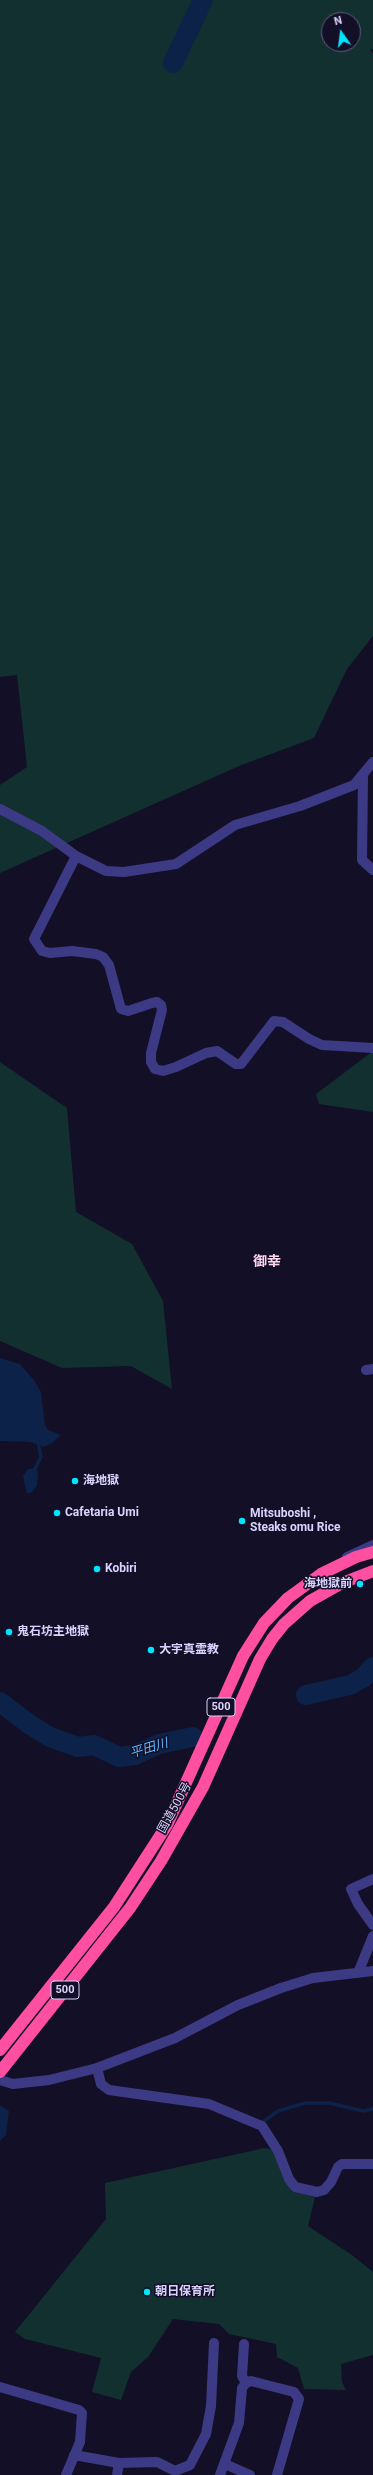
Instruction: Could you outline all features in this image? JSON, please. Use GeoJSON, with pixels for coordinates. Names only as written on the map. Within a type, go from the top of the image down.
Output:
{"type":"FeatureCollection","features":[{"type":"Feature","properties":{"kind":"highway","name":"国道500号"},"geometry":{"type":"LineString","coordinates":[[0,2050],[114,1907],[167,1825],[252,1638],[288,1598],[331,1568],[373,1552]]}},
{"type":"Feature","properties":{"kind":"highway","name":"国道500号"},"geometry":{"type":"LineString","coordinates":[[0,2072],[130,1908],[161,1861],[203,1787],[260,1659],[272,1639],[284,1624],[310,1601],[342,1583],[373,1570]]}},
{"type":"Feature","properties":{"kind":"street"},"geometry":{"type":"LineString","coordinates":[[0,809],[42,831],[76,856],[115,873],[176,864],[235,825],[330,795],[354,785],[363,776],[373,762]]}},
{"type":"Feature","properties":{"kind":"street"},"geometry":{"type":"LineString","coordinates":[[363,776],[362,860],[373,870]]}},
{"type":"Feature","properties":{"kind":"street"},"geometry":{"type":"LineString","coordinates":[[76,856],[34,939],[42,951],[50,953],[84,952],[103,957],[109,964],[121,1009],[128,1011],[152,1002],[158,1002],[161,1005],[162,1010],[151,1053],[151,1062],[155,1069],[163,1071],[176,1067],[206,1052],[217,1051],[236,1064],[241,1064],[271,1024],[278,1020],[322,1045],[373,1048]]}},
{"type":"Feature","properties":{"kind":"street"},"geometry":{"type":"LineString","coordinates":[[331,1568],[356,1551],[373,1545]]}},
{"type":"Feature","properties":{"kind":"street"},"geometry":{"type":"LineString","coordinates":[[373,1880],[351,1889],[358,1904],[373,1925]]}},
{"type":"Feature","properties":{"kind":"street"},"geometry":{"type":"LineString","coordinates":[[358,1973],[373,1936]]}},
{"type":"Feature","properties":{"kind":"street"},"geometry":{"type":"LineString","coordinates":[[0,2080],[13,2084],[49,2080],[97,2068],[174,2038],[238,2005],[281,1988],[313,1978],[373,1971]]}},
{"type":"Feature","properties":{"kind":"street"},"geometry":{"type":"LineString","coordinates":[[97,2068],[101,2084],[109,2090],[209,2104],[262,2126],[278,2152],[289,2179],[295,2187],[317,2192],[324,2190],[331,2182],[338,2167],[342,2164],[373,2164]]}},
{"type":"Feature","properties":{"kind":"street"},"geometry":{"type":"LineString","coordinates":[[74,2455],[118,2463],[157,2462],[175,2473],[190,2464],[206,2434],[211,2406],[214,2342]]}},
{"type":"Feature","properties":{"kind":"street"},"geometry":{"type":"LineString","coordinates":[[244,2344],[242,2376],[246,2382]]}},
{"type":"Feature","properties":{"kind":"street"},"geometry":{"type":"LineString","coordinates":[[220,2475],[239,2423],[242,2388],[246,2382],[251,2381],[294,2392],[300,2399],[277,2475]]}},
{"type":"Feature","properties":{"kind":"street"},"geometry":{"type":"LineString","coordinates":[[0,2387],[79,2410],[82,2413],[80,2442],[66,2475]]}},
{"type":"Feature","properties":{"kind":"street"},"geometry":{"type":"LineString","coordinates":[[117,2475],[118,2463]]}},
{"type":"Feature","properties":{"kind":"street"},"geometry":{"type":"LineString","coordinates":[[225,2464],[250,2475]]}},
{"type":"Feature","properties":{"kind":"green space"},"geometry":{"type":"Polygon","coordinates":[[[0,0],[373,0],[373,49],[370,49],[373,54],[373,636],[347,669],[314,738],[239,766],[0,873],[0,785],[27,767],[17,675],[0,677],[0,0]]]}},
{"type":"Feature","properties":{"kind":"green space"},"geometry":{"type":"Polygon","coordinates":[[[373,1051],[373,1112],[319,1104],[316,1094],[373,1051]]]}},
{"type":"Feature","properties":{"kind":"green space"},"geometry":{"type":"Polygon","coordinates":[[[0,1062],[67,1108],[76,1212],[132,1244],[163,1301],[172,1389],[131,1366],[62,1368],[0,1341],[0,1062]]]}},
{"type":"Feature","properties":{"kind":"green space"},"geometry":{"type":"Polygon","coordinates":[[[265,2148],[278,2151],[291,2191],[315,2197],[308,2226],[352,2255],[373,2272],[373,2355],[341,2364],[342,2382],[346,2390],[304,2389],[298,2368],[277,2357],[276,2344],[229,2334],[219,2324],[173,2319],[148,2357],[131,2372],[121,2400],[92,2392],[101,2358],[25,2339],[15,2332],[106,2219],[105,2183],[265,2148]]]}},
{"type":"Feature","properties":{"kind":"water"},"geometry":{"type":"Polygon","coordinates":[[[0,1358],[20,1364],[34,1380],[41,1392],[45,1425],[48,1430],[61,1435],[52,1443],[44,1447],[30,1442],[0,1441],[0,1358]]]}},
{"type":"Feature","properties":{"kind":"water"},"geometry":{"type":"Polygon","coordinates":[[[35,1468],[38,1472],[37,1486],[32,1492],[27,1494],[23,1476],[28,1469],[35,1468]]]}},
{"type":"Feature","properties":{"kind":"water"},"geometry":{"type":"Polygon","coordinates":[[[0,2105],[9,2111],[6,2135],[0,2141],[0,2105]]]}},
{"type":"Feature","properties":{"kind":"waterway"},"geometry":{"type":"LineString","coordinates":[[173,63],[203,0]]}},
{"type":"Feature","properties":{"kind":"waterway"},"geometry":{"type":"LineString","coordinates":[[34,1471],[41,1457],[38,1442]]}},
{"type":"Feature","properties":{"kind":"waterway","name":"平田川"},"geometry":{"type":"LineString","coordinates":[[306,1695],[350,1685],[363,1678],[373,1667]]}},
{"type":"Feature","properties":{"kind":"waterway","name":"平田川"},"geometry":{"type":"LineString","coordinates":[[0,1702],[29,1724],[50,1737],[78,1747],[94,1745],[119,1757],[135,1755],[159,1744],[193,1737]]}},
{"type":"Feature","properties":{"kind":"waterway"},"geometry":{"type":"LineString","coordinates":[[263,2122],[278,2111],[305,2103],[329,2103],[363,2111],[373,2109]]}},
{"type":"Feature","properties":{"kind":"place","name":"海地獄"},"geometry":{"type":"Point","coordinates":[75,1481]}},
{"type":"Feature","properties":{"kind":"place","name":"Cafetaria Umi"},"geometry":{"type":"Point","coordinates":[57,1513]}},
{"type":"Feature","properties":{"kind":"place","name":"Mitsuboshi , Steaks omu Rice"},"geometry":{"type":"Point","coordinates":[242,1521]}},
{"type":"Feature","properties":{"kind":"place","name":"Kobiri"},"geometry":{"type":"Point","coordinates":[97,1569]}},
{"type":"Feature","properties":{"kind":"place","name":"海地獄前"},"geometry":{"type":"Point","coordinates":[360,1584]}},
{"type":"Feature","properties":{"kind":"place","name":"鬼石坊主地獄"},"geometry":{"type":"Point","coordinates":[9,1632]}},
{"type":"Feature","properties":{"kind":"place","name":"大宇真霊教"},"geometry":{"type":"Point","coordinates":[151,1650]}},
{"type":"Feature","properties":{"kind":"place","name":"朝日保育所"},"geometry":{"type":"Point","coordinates":[147,2292]}},
{"type":"Feature","properties":{"kind":"district","name":"御幸"},"geometry":{"type":"Point","coordinates":[267,1262]}}]}
